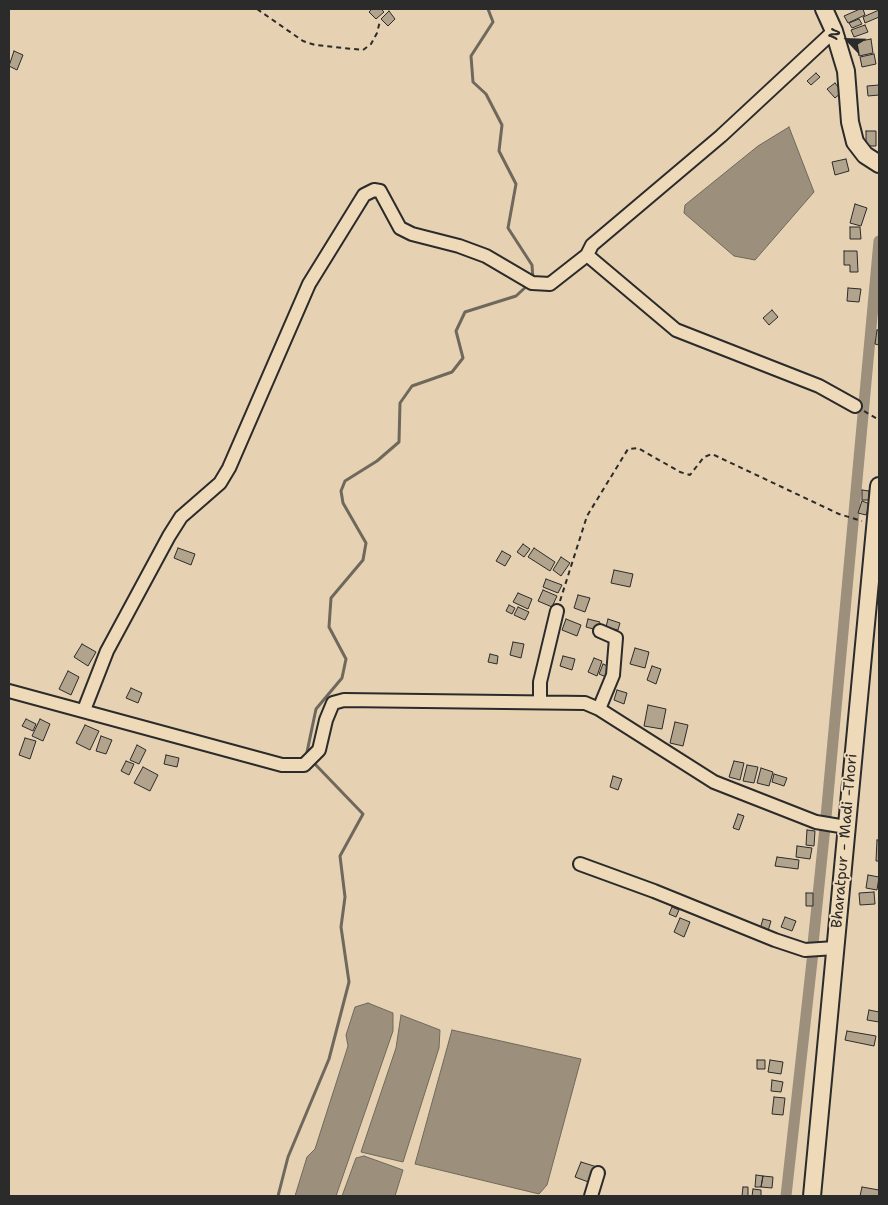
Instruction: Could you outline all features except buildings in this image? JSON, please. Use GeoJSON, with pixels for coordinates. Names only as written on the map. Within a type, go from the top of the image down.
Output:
{"type":"FeatureCollection","features":[{"type":"Feature","properties":{"kind":"main road"},"geometry":{"type":"LineString","coordinates":[[824,9],[834,31],[846,70],[850,122],[855,142],[865,155],[879,164]]}},
{"type":"Feature","properties":{"kind":"main road","name":"Bharatpur - Madi -Thori"},"geometry":{"type":"LineString","coordinates":[[812,1196],[879,486]]}},
{"type":"Feature","properties":{"kind":"street"},"geometry":{"type":"LineString","coordinates":[[84,710],[107,651],[169,536],[181,517],[220,483],[229,468],[309,284],[364,195],[374,190],[380,191],[400,228],[412,234],[459,246],[486,256],[532,283],[550,284],[587,255],[592,245],[721,136],[834,31]]}},
{"type":"Feature","properties":{"kind":"street"},"geometry":{"type":"LineString","coordinates":[[587,255],[676,330],[819,386],[855,406]]}},
{"type":"Feature","properties":{"kind":"street"},"geometry":{"type":"LineString","coordinates":[[540,702],[540,682],[557,611]]}},
{"type":"Feature","properties":{"kind":"street"},"geometry":{"type":"LineString","coordinates":[[599,709],[613,675],[616,638],[600,631]]}},
{"type":"Feature","properties":{"kind":"street"},"geometry":{"type":"LineString","coordinates":[[9,690],[282,765],[304,765],[320,750],[326,720],[333,703],[344,700],[585,703],[599,709],[714,782],[816,822],[846,827]]}},
{"type":"Feature","properties":{"kind":"street"},"geometry":{"type":"LineString","coordinates":[[580,864],[804,950],[834,948]]}},
{"type":"Feature","properties":{"kind":"street"},"geometry":{"type":"LineString","coordinates":[[591,1196],[598,1173]]}},
{"type":"Feature","properties":{"kind":"path"},"geometry":{"type":"LineString","coordinates":[[257,9],[303,41],[315,45],[363,50],[371,44],[380,21]]}},
{"type":"Feature","properties":{"kind":"path"},"geometry":{"type":"LineString","coordinates":[[874,418],[879,420]]}},
{"type":"Feature","properties":{"kind":"path"},"geometry":{"type":"LineString","coordinates":[[557,611],[587,516],[628,448],[638,448],[680,472],[690,475],[704,457],[712,454],[839,514],[862,522]]}},
{"type":"Feature","properties":{"kind":"shaded area"},"geometry":{"type":"Polygon","coordinates":[[[789,127],[814,192],[755,260],[734,256],[684,213],[685,205],[758,146],[789,127]]]}},
{"type":"Feature","properties":{"kind":"shaded area"},"geometry":{"type":"Polygon","coordinates":[[[368,1003],[393,1013],[393,1031],[336,1196],[295,1196],[307,1157],[315,1149],[348,1046],[346,1035],[355,1007],[368,1003]]]}},
{"type":"Feature","properties":{"kind":"shaded area"},"geometry":{"type":"Polygon","coordinates":[[[401,1015],[440,1030],[439,1048],[403,1162],[361,1152],[396,1048],[401,1015]]]}},
{"type":"Feature","properties":{"kind":"shaded area"},"geometry":{"type":"Polygon","coordinates":[[[452,1030],[581,1059],[547,1185],[539,1194],[415,1164],[452,1030]]]}},
{"type":"Feature","properties":{"kind":"shaded area"},"geometry":{"type":"Polygon","coordinates":[[[364,1156],[403,1170],[395,1196],[342,1196],[356,1158],[364,1156]]]}},
{"type":"Feature","properties":{"kind":"waterway"},"geometry":{"type":"LineString","coordinates":[[488,9],[493,22],[471,56],[473,82],[486,94],[502,125],[499,151],[516,184],[508,228],[532,265],[533,279]]}},
{"type":"Feature","properties":{"kind":"waterway"},"geometry":{"type":"LineString","coordinates":[[826,817],[879,241]]}},
{"type":"Feature","properties":{"kind":"waterway"},"geometry":{"type":"LineString","coordinates":[[310,756],[307,752],[316,709],[342,678],[346,659],[329,627],[331,598],[363,560],[366,543],[343,503],[341,491],[345,481],[377,461],[399,442],[400,403],[412,386],[452,372],[463,358],[456,331],[465,312],[516,296],[529,284]]}},
{"type":"Feature","properties":{"kind":"waterway"},"geometry":{"type":"LineString","coordinates":[[278,1196],[288,1157],[329,1059],[349,982],[341,927],[345,897],[340,856],[363,814],[313,762]]}},
{"type":"Feature","properties":{"kind":"waterway"},"geometry":{"type":"LineString","coordinates":[[813,944],[825,827]]}},
{"type":"Feature","properties":{"kind":"waterway"},"geometry":{"type":"LineString","coordinates":[[786,1196],[813,952]]}}]}
